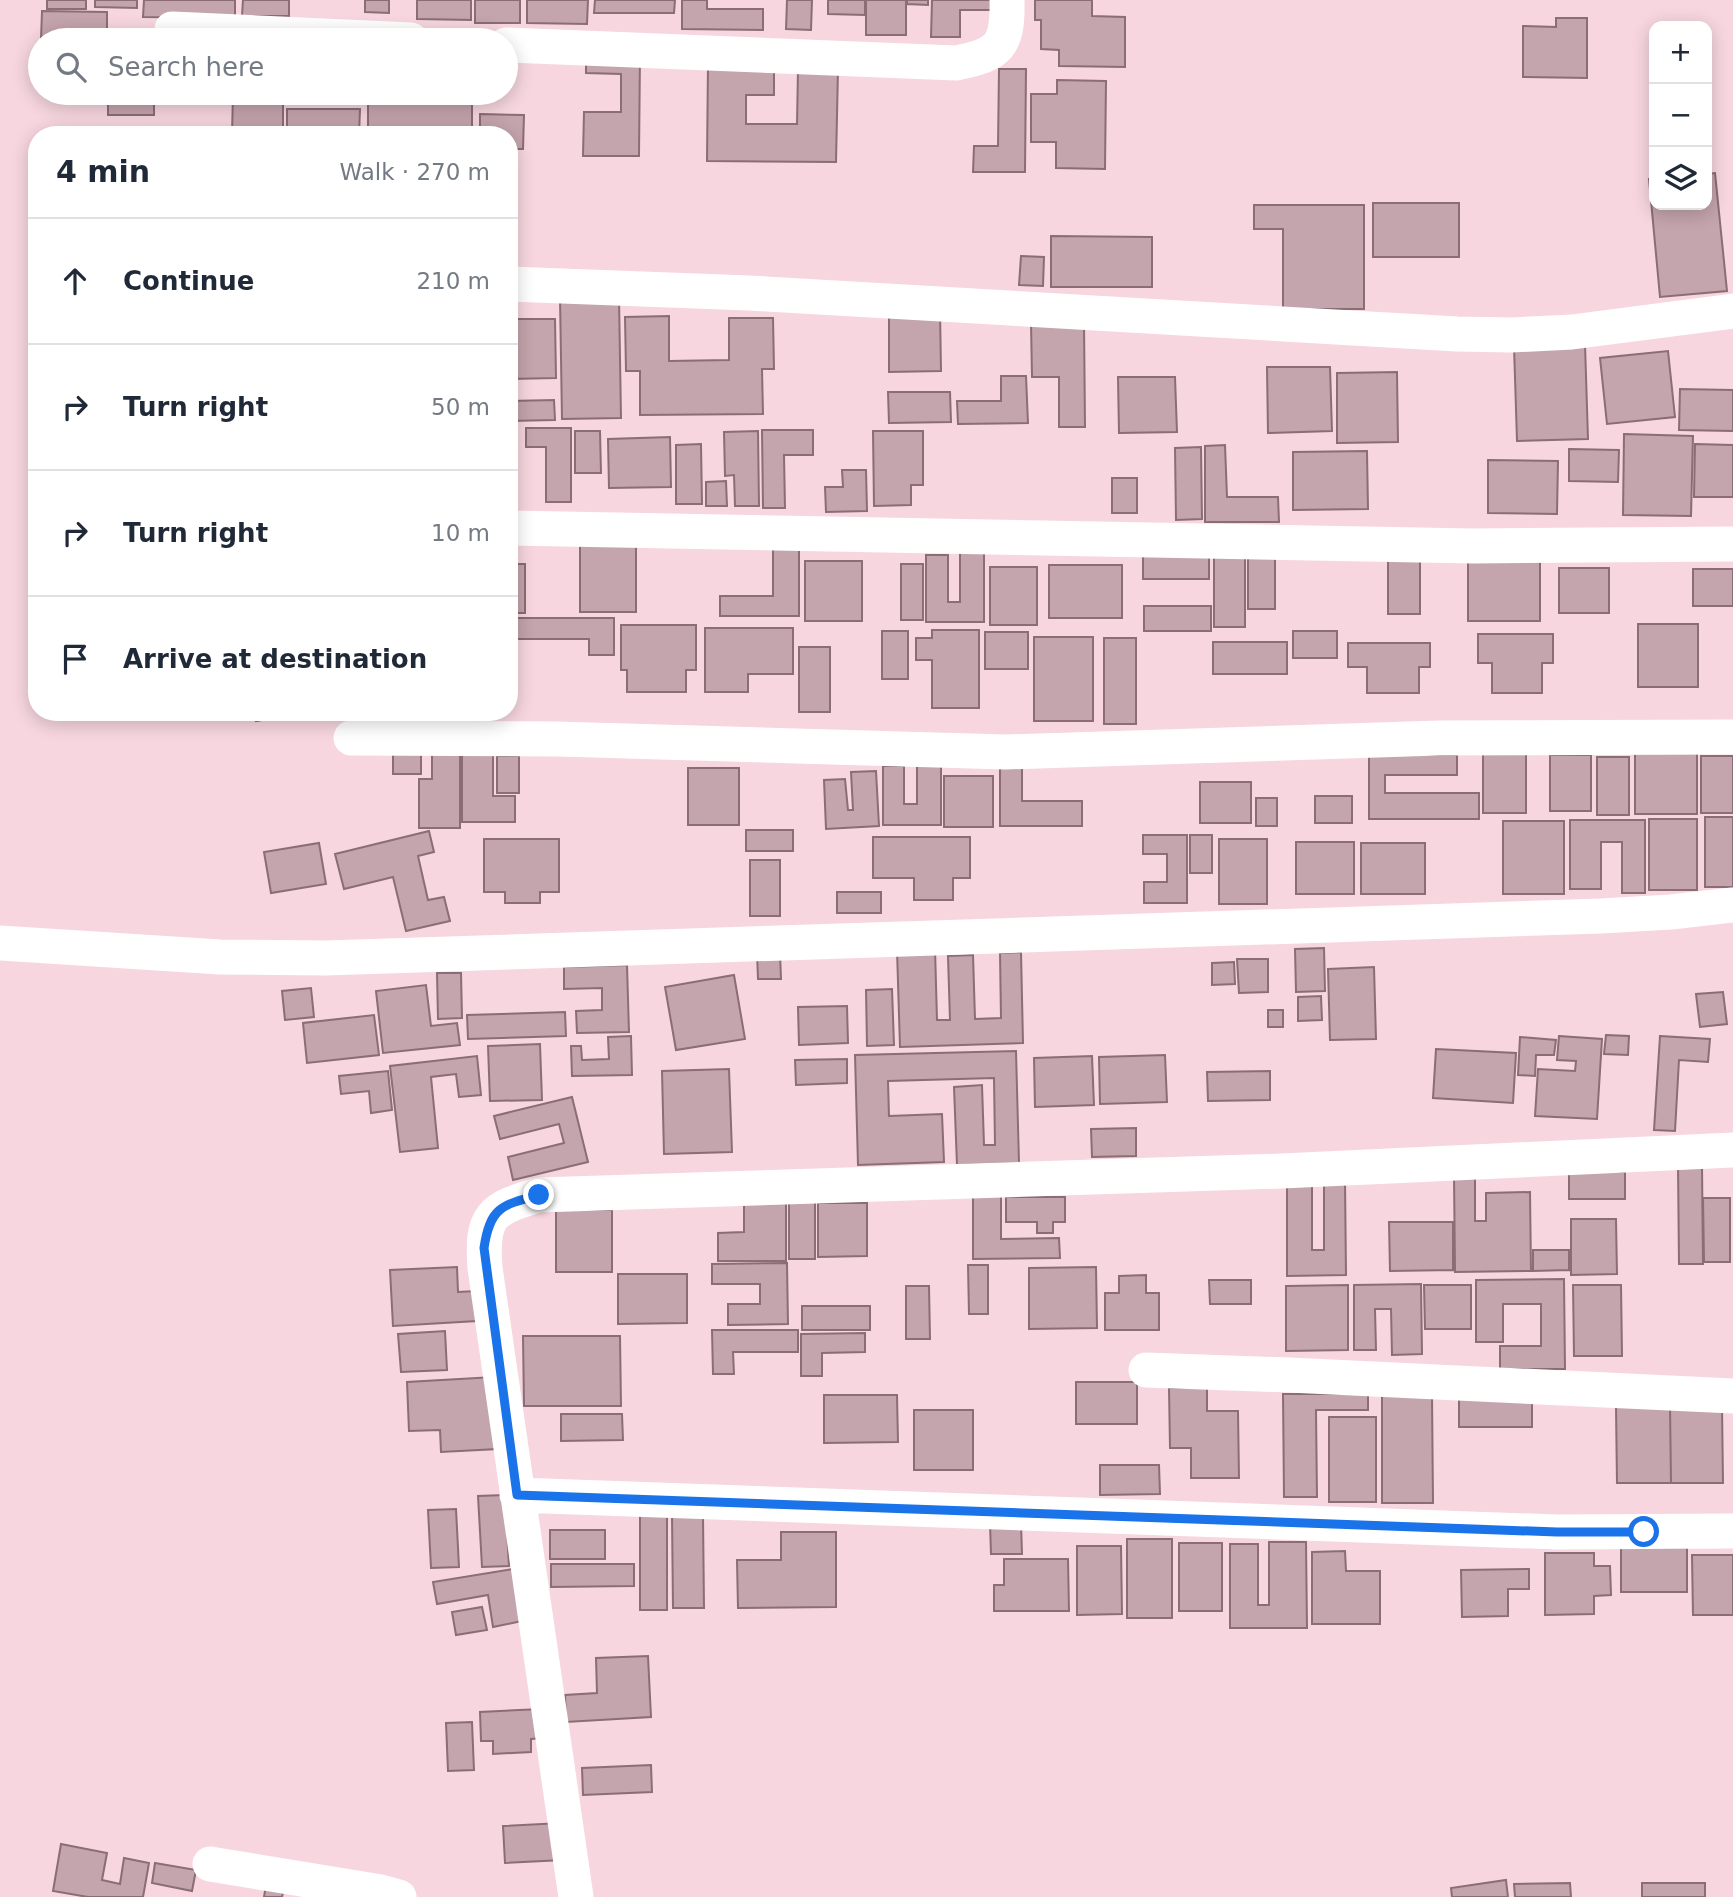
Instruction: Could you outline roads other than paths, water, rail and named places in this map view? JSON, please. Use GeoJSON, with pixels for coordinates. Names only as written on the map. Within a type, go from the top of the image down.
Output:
{"type":"FeatureCollection","features":[{"type":"Feature","properties":{"kind":"street"},"geometry":{"type":"LineString","coordinates":[[518,45],[956,63],[981,58],[996,50],[1003,38],[1007,20],[1007,0]]}},
{"type":"Feature","properties":{"kind":"street"},"geometry":{"type":"LineString","coordinates":[[518,284],[749,293],[1457,334],[1572,332],[1733,310]]}},
{"type":"Feature","properties":{"kind":"street"},"geometry":{"type":"LineString","coordinates":[[518,528],[1473,546],[1733,544]]}},
{"type":"Feature","properties":{"kind":"street"},"geometry":{"type":"LineString","coordinates":[[351,738],[557,738],[1006,752],[1439,738],[1733,737]]}},
{"type":"Feature","properties":{"kind":"street"},"geometry":{"type":"LineString","coordinates":[[0,943],[220,957],[325,958],[1601,916],[1733,905]]}},
{"type":"Feature","properties":{"kind":"street"},"geometry":{"type":"LineString","coordinates":[[576,1897],[484,1248],[487,1228],[494,1214],[510,1203],[539,1195],[1268,1171],[1733,1150]]}},
{"type":"Feature","properties":{"kind":"street"},"geometry":{"type":"LineString","coordinates":[[1146,1370],[1733,1396]]}},
{"type":"Feature","properties":{"kind":"street"},"geometry":{"type":"LineString","coordinates":[[517,1495],[1544,1531],[1733,1531]]}},
{"type":"Feature","properties":{"kind":"street"},"geometry":{"type":"LineString","coordinates":[[210,1864],[399,1897]]}}]}
